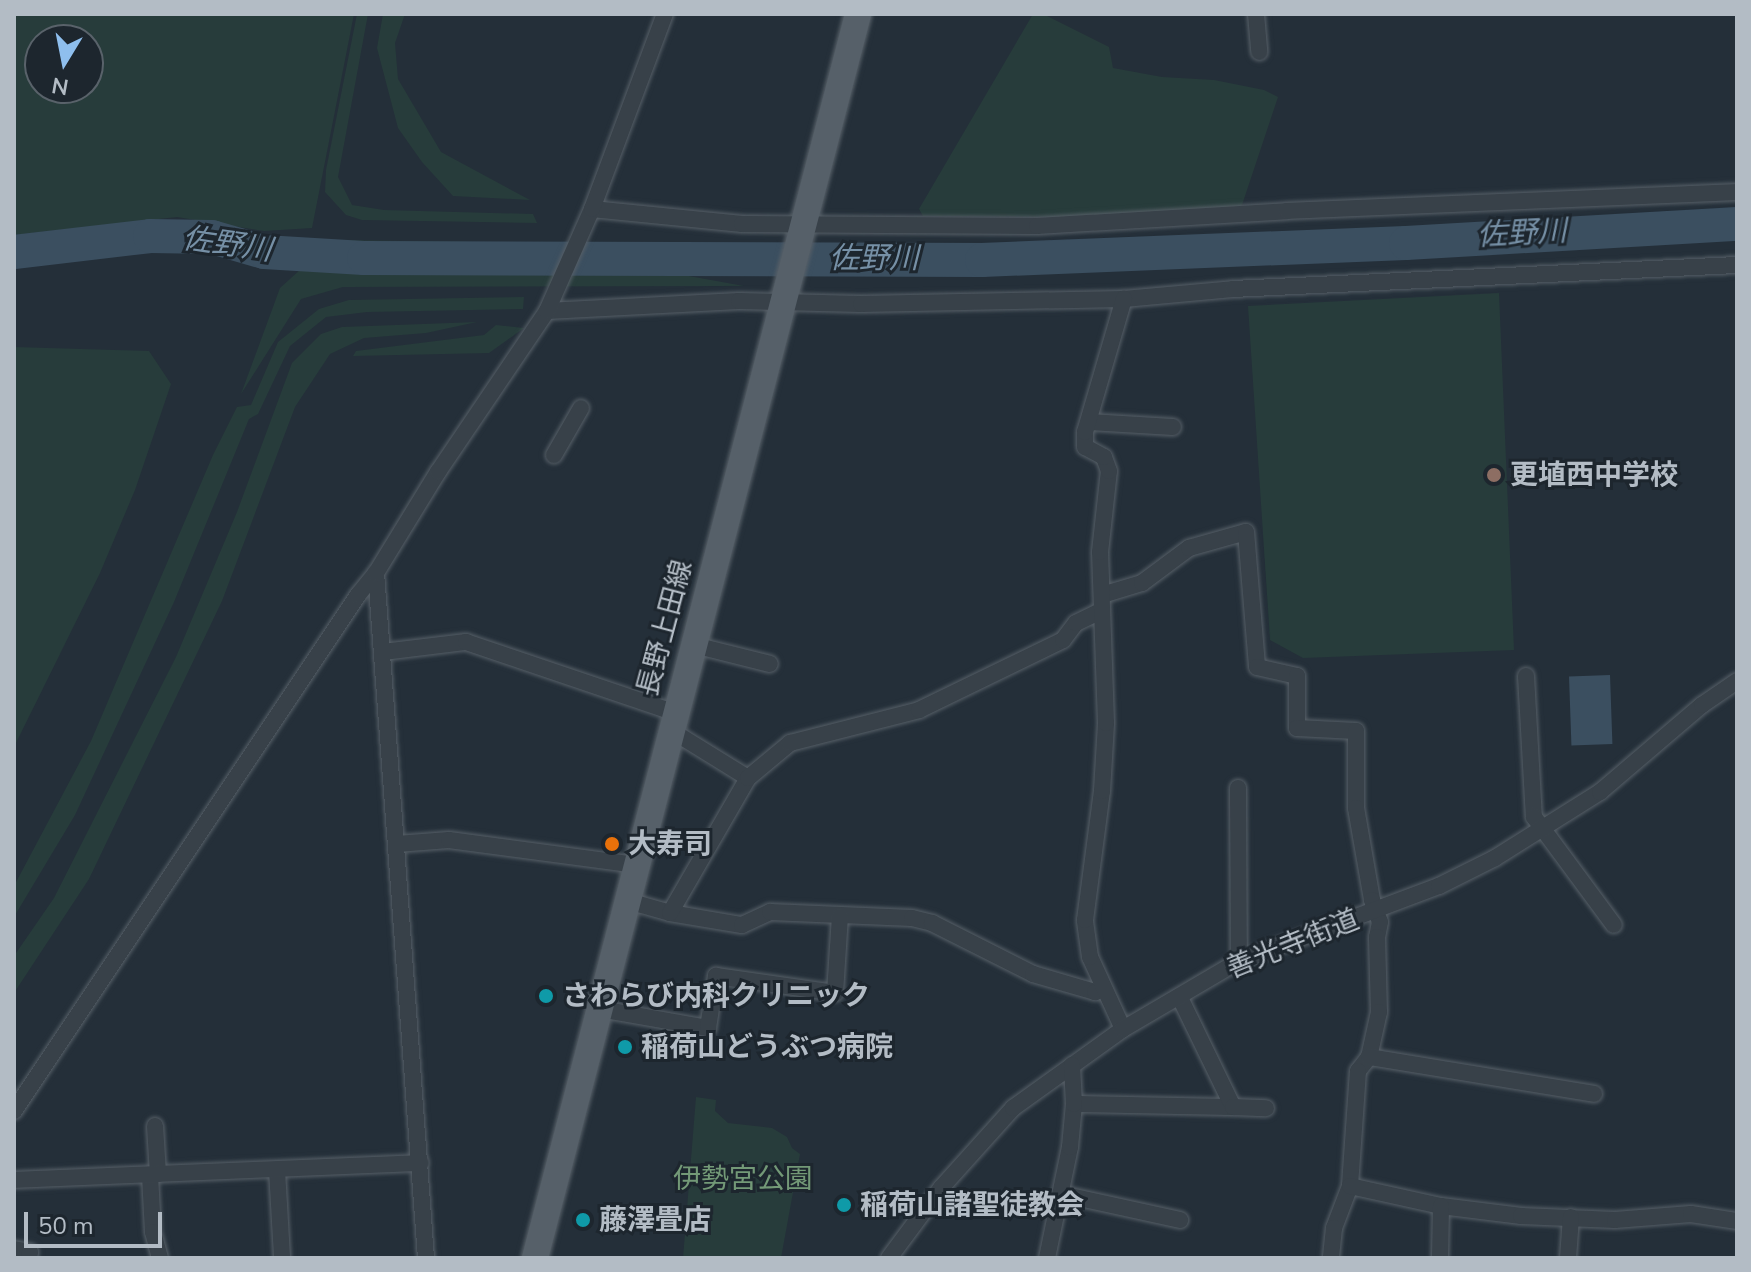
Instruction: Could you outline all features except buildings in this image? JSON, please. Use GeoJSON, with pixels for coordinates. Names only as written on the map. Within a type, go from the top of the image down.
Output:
{"type":"FeatureCollection","features":[{"type":"Feature","properties":{"kind":"main road","name":"長野上田線"},"geometry":{"type":"LineString","coordinates":[[535,1258],[858,14]]}},
{"type":"Feature","properties":{"kind":"street"},"geometry":{"type":"LineString","coordinates":[[14,1111],[376,573],[438,472],[548,310],[590,214],[665,14]]}},
{"type":"Feature","properties":{"kind":"street"},"geometry":{"type":"LineString","coordinates":[[1256,14],[1259,52]]}},
{"type":"Feature","properties":{"kind":"street"},"geometry":{"type":"LineString","coordinates":[[590,214],[804,226],[1037,226],[1302,210],[1737,192]]}},
{"type":"Feature","properties":{"kind":"street"},"geometry":{"type":"LineString","coordinates":[[548,310],[739,301],[1124,299],[1264,288],[1737,265]]}},
{"type":"Feature","properties":{"kind":"street"},"geometry":{"type":"LineString","coordinates":[[1123,1029],[1090,957],[1085,920],[1102,791],[1106,723],[1100,552],[1109,471],[1104,457],[1085,447],[1089,422],[1124,299]]}},
{"type":"Feature","properties":{"kind":"street"},"geometry":{"type":"LineString","coordinates":[[554,455],[581,408]]}},
{"type":"Feature","properties":{"kind":"street"},"geometry":{"type":"LineString","coordinates":[[1089,422],[1173,427]]}},
{"type":"Feature","properties":{"kind":"street"},"geometry":{"type":"LineString","coordinates":[[670,913],[748,778],[790,743],[919,710],[1063,640],[1076,623],[1102,603],[1142,583],[1189,548],[1246,532],[1257,667],[1297,676],[1297,728],[1356,731],[1356,808],[1380,922],[1377,937],[1379,1012],[1369,1057],[1358,1071],[1350,1186],[1334,1228],[1331,1258]]}},
{"type":"Feature","properties":{"kind":"street"},"geometry":{"type":"LineString","coordinates":[[376,573],[426,1258]]}},
{"type":"Feature","properties":{"kind":"street"},"geometry":{"type":"LineString","coordinates":[[383,652],[466,642],[674,722],[748,778]]}},
{"type":"Feature","properties":{"kind":"street"},"geometry":{"type":"LineString","coordinates":[[694,645],[770,664]]}},
{"type":"Feature","properties":{"kind":"street"},"geometry":{"type":"LineString","coordinates":[[1526,676],[1534,817],[1614,925]]}},
{"type":"Feature","properties":{"kind":"street","name":"善光寺街道"},"geometry":{"type":"LineString","coordinates":[[889,1258],[976,1146],[1013,1108],[1123,1029],[1239,961],[1439,886],[1543,829],[1600,792],[1702,705],[1737,681]]}},
{"type":"Feature","properties":{"kind":"street"},"geometry":{"type":"LineString","coordinates":[[1238,788],[1239,961]]}},
{"type":"Feature","properties":{"kind":"street"},"geometry":{"type":"LineString","coordinates":[[397,844],[449,840],[637,865]]}},
{"type":"Feature","properties":{"kind":"street"},"geometry":{"type":"LineString","coordinates":[[628,901],[670,913],[742,925],[770,912],[912,918],[932,923],[1033,974],[1095,992],[1104,989]]}},
{"type":"Feature","properties":{"kind":"street"},"geometry":{"type":"LineString","coordinates":[[600,1009],[708,1028],[716,976],[835,993],[840,916]]}},
{"type":"Feature","properties":{"kind":"street"},"geometry":{"type":"LineString","coordinates":[[1179,996],[1233,1107]]}},
{"type":"Feature","properties":{"kind":"street"},"geometry":{"type":"LineString","coordinates":[[1369,1057],[1594,1094]]}},
{"type":"Feature","properties":{"kind":"street"},"geometry":{"type":"LineString","coordinates":[[1047,1258],[1061,1194],[1074,1104],[1072,1065]]}},
{"type":"Feature","properties":{"kind":"street"},"geometry":{"type":"LineString","coordinates":[[1074,1104],[1266,1108]]}},
{"type":"Feature","properties":{"kind":"street"},"geometry":{"type":"LineString","coordinates":[[155,1126],[153,1232],[160,1258]]}},
{"type":"Feature","properties":{"kind":"street"},"geometry":{"type":"LineString","coordinates":[[14,1180],[421,1163]]}},
{"type":"Feature","properties":{"kind":"street"},"geometry":{"type":"LineString","coordinates":[[277,1170],[282,1258]]}},
{"type":"Feature","properties":{"kind":"street"},"geometry":{"type":"LineString","coordinates":[[1350,1186],[1441,1206],[1615,1220],[1691,1214],[1737,1221]]}},
{"type":"Feature","properties":{"kind":"street"},"geometry":{"type":"LineString","coordinates":[[1061,1194],[1180,1220]]}},
{"type":"Feature","properties":{"kind":"street"},"geometry":{"type":"LineString","coordinates":[[1440,1258],[1441,1206]]}},
{"type":"Feature","properties":{"kind":"street"},"geometry":{"type":"LineString","coordinates":[[1568,1258],[1571,1217]]}},
{"type":"Feature","properties":{"kind":"street"},"geometry":{"type":"LineString","coordinates":[[14,1249],[30,1252],[29,1258]]}},
{"type":"Feature","properties":{"kind":"green space"},"geometry":{"type":"Polygon","coordinates":[[[14,14],[354,14],[312,228],[264,231],[177,217],[14,235],[14,14]]]}},
{"type":"Feature","properties":{"kind":"green space"},"geometry":{"type":"Polygon","coordinates":[[[357,14],[368,14],[338,177],[352,205],[384,210],[533,214],[537,223],[362,220],[346,215],[325,192],[326,170],[357,14]]]}},
{"type":"Feature","properties":{"kind":"green space"},"geometry":{"type":"Polygon","coordinates":[[[383,14],[405,14],[395,43],[398,79],[441,152],[530,200],[453,196],[422,162],[398,128],[377,48],[383,14]]]}},
{"type":"Feature","properties":{"kind":"green space"},"geometry":{"type":"Polygon","coordinates":[[[1033,14],[1043,14],[1109,47],[1113,68],[1162,77],[1214,80],[1264,90],[1278,97],[1241,208],[1064,217],[923,216],[919,209],[1033,14]]]}},
{"type":"Feature","properties":{"kind":"green space"},"geometry":{"type":"Polygon","coordinates":[[[333,240],[475,242],[589,253],[628,265],[744,286],[343,287],[301,299],[241,394],[280,288],[333,240]]]}},
{"type":"Feature","properties":{"kind":"green space"},"geometry":{"type":"Polygon","coordinates":[[[1499,293],[1514,650],[1303,658],[1270,640],[1248,306],[1499,293]]]}},
{"type":"Feature","properties":{"kind":"green space"},"geometry":{"type":"Polygon","coordinates":[[[524,297],[523,309],[367,312],[326,317],[290,346],[258,414],[249,419],[174,602],[75,815],[14,917],[14,886],[91,741],[213,455],[237,407],[251,405],[278,342],[319,309],[349,300],[524,297]]]}},
{"type":"Feature","properties":{"kind":"green space"},"geometry":{"type":"Polygon","coordinates":[[[477,322],[426,333],[364,338],[330,354],[295,407],[222,601],[89,879],[14,993],[14,956],[54,898],[176,657],[237,512],[292,363],[321,334],[342,327],[477,322]]]}},
{"type":"Feature","properties":{"kind":"green space"},"geometry":{"type":"Polygon","coordinates":[[[496,325],[524,328],[489,353],[353,356],[356,351],[484,335],[496,325]]]}},
{"type":"Feature","properties":{"kind":"green space"},"geometry":{"type":"Polygon","coordinates":[[[14,347],[149,351],[171,384],[135,490],[100,573],[14,747],[14,347]]]}},
{"type":"Feature","properties":{"kind":"green space","name":"伊勢宮公園"},"geometry":{"type":"Polygon","coordinates":[[[696,1097],[716,1100],[715,1111],[728,1123],[772,1128],[787,1137],[792,1148],[800,1154],[781,1258],[683,1258],[696,1097]]]}},
{"type":"Feature","properties":{"kind":"water"},"geometry":{"type":"Polygon","coordinates":[[[1610,675],[1612,744],[1571,745],[1569,676],[1610,675]]]}},
{"type":"Feature","properties":{"kind":"waterway","name":"佐野川"},"geometry":{"type":"LineString","coordinates":[[14,252],[150,236],[212,237],[264,252],[364,258],[982,260],[1406,243],[1737,224]]}},
{"type":"Feature","properties":{"kind":"place","name":"更埴西中学校"},"geometry":{"type":"Point","coordinates":[1494,475]}},
{"type":"Feature","properties":{"kind":"place","name":"大寿司"},"geometry":{"type":"Point","coordinates":[612,844]}},
{"type":"Feature","properties":{"kind":"place","name":"さわらび内科クリニック"},"geometry":{"type":"Point","coordinates":[546,996]}},
{"type":"Feature","properties":{"kind":"place","name":"稲荷山どうぶつ病院"},"geometry":{"type":"Point","coordinates":[625,1047]}},
{"type":"Feature","properties":{"kind":"place","name":"稲荷山諸聖徒教会"},"geometry":{"type":"Point","coordinates":[844,1205]}},
{"type":"Feature","properties":{"kind":"place","name":"藤澤畳店"},"geometry":{"type":"Point","coordinates":[583,1220]}}]}
